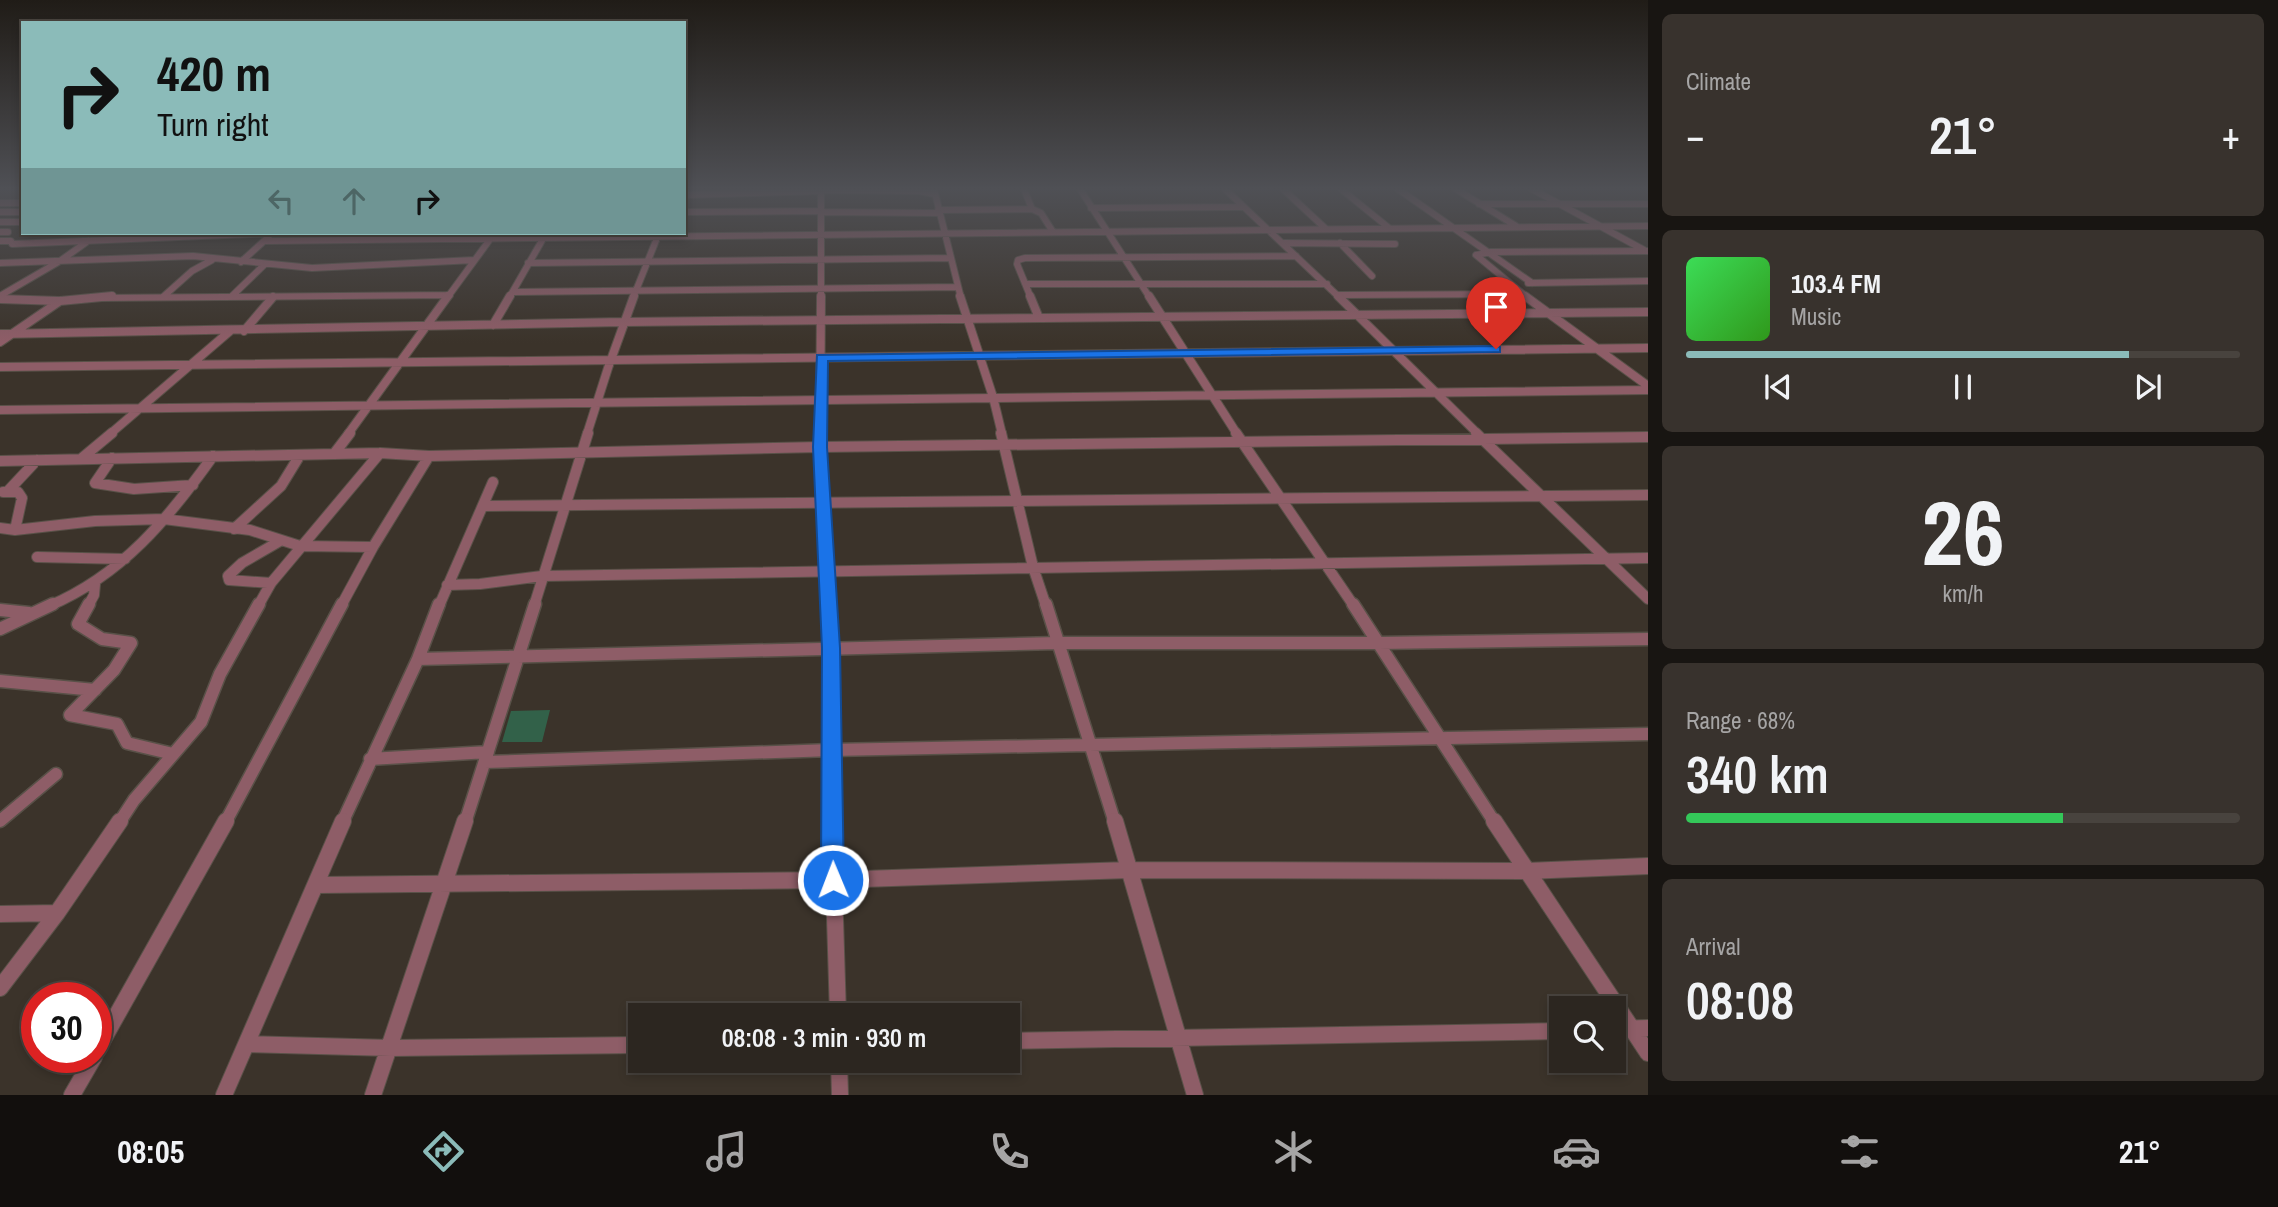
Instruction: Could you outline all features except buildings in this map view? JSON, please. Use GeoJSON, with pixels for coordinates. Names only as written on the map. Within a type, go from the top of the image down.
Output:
{"type":"FeatureCollection","features":[{"type":"Feature","properties":{"kind":"street"},"geometry":{"type":"LineString","coordinates":[[0,242],[11,241],[12,244],[88,240]]}},
{"type":"Feature","properties":{"kind":"street"},"geometry":{"type":"LineString","coordinates":[[0,297],[90,240]]}},
{"type":"Feature","properties":{"kind":"street"},"geometry":{"type":"LineString","coordinates":[[241,262],[264,241],[332,240]]}},
{"type":"Feature","properties":{"kind":"street"},"geometry":{"type":"LineString","coordinates":[[334,454],[489,240]]}},
{"type":"Feature","properties":{"kind":"street"},"geometry":{"type":"LineString","coordinates":[[493,325],[542,240]]}},
{"type":"Feature","properties":{"kind":"street"},"geometry":{"type":"LineString","coordinates":[[373,1095],[487,757],[583,451],[595,402],[622,322],[656,240]]}},
{"type":"Feature","properties":{"kind":"street"},"geometry":{"type":"LineString","coordinates":[[819,240],[822,321],[820,447],[831,648],[833,880],[838,1003]]}},
{"type":"Feature","properties":{"kind":"street"},"geometry":{"type":"LineString","coordinates":[[946,240],[966,320],[993,397],[1033,567],[1093,746],[1195,1095]]}},
{"type":"Feature","properties":{"kind":"street"},"geometry":{"type":"LineString","coordinates":[[1113,240],[1161,318],[1379,643],[1527,871],[1640,1029],[1648,1053]]}},
{"type":"Feature","properties":{"kind":"street"},"geometry":{"type":"LineString","coordinates":[[1281,240],[1648,599]]}},
{"type":"Feature","properties":{"kind":"street"},"geometry":{"type":"LineString","coordinates":[[1471,240],[1532,283]]}},
{"type":"Feature","properties":{"kind":"street"},"geometry":{"type":"LineString","coordinates":[[1625,240],[1647,251]]}},
{"type":"Feature","properties":{"kind":"street"},"geometry":{"type":"LineString","coordinates":[[1284,243],[1395,244]]}},
{"type":"Feature","properties":{"kind":"street"},"geometry":{"type":"LineString","coordinates":[[1340,243],[1372,276]]}},
{"type":"Feature","properties":{"kind":"street"},"geometry":{"type":"LineString","coordinates":[[1647,251],[1476,254],[1508,284],[1648,388]]}},
{"type":"Feature","properties":{"kind":"street"},"geometry":{"type":"LineString","coordinates":[[0,264],[193,256],[312,268],[474,260]]}},
{"type":"Feature","properties":{"kind":"street"},"geometry":{"type":"LineString","coordinates":[[1039,318],[1017,264],[1024,258],[1296,256]]}},
{"type":"Feature","properties":{"kind":"street"},"geometry":{"type":"LineString","coordinates":[[528,263],[950,258]]}},
{"type":"Feature","properties":{"kind":"street"},"geometry":{"type":"LineString","coordinates":[[164,296],[192,271],[212,260]]}},
{"type":"Feature","properties":{"kind":"street"},"geometry":{"type":"LineString","coordinates":[[232,296],[264,265]]}},
{"type":"Feature","properties":{"kind":"street"},"geometry":{"type":"LineString","coordinates":[[1508,284],[1648,281]]}},
{"type":"Feature","properties":{"kind":"street"},"geometry":{"type":"LineString","coordinates":[[1027,284],[1327,284]]}},
{"type":"Feature","properties":{"kind":"street"},"geometry":{"type":"LineString","coordinates":[[514,292],[958,287]]}},
{"type":"Feature","properties":{"kind":"street"},"geometry":{"type":"LineString","coordinates":[[1338,295],[1523,294]]}},
{"type":"Feature","properties":{"kind":"street"},"geometry":{"type":"LineString","coordinates":[[0,297],[60,301],[164,296],[450,295]]}},
{"type":"Feature","properties":{"kind":"street"},"geometry":{"type":"LineString","coordinates":[[244,331],[273,297]]}},
{"type":"Feature","properties":{"kind":"street"},"geometry":{"type":"LineString","coordinates":[[0,342],[60,301]]}},
{"type":"Feature","properties":{"kind":"street"},"geometry":{"type":"LineString","coordinates":[[0,334],[622,322],[1648,312]]}},
{"type":"Feature","properties":{"kind":"street"},"geometry":{"type":"LineString","coordinates":[[82,458],[230,331]]}},
{"type":"Feature","properties":{"kind":"street"},"geometry":{"type":"LineString","coordinates":[[0,367],[1648,348]]}},
{"type":"Feature","properties":{"kind":"street"},"geometry":{"type":"LineString","coordinates":[[0,410],[821,398],[1213,397],[1648,388]]}},
{"type":"Feature","properties":{"kind":"street"},"geometry":{"type":"LineString","coordinates":[[0,461],[380,453],[429,456],[820,447],[1648,437]]}},
{"type":"Feature","properties":{"kind":"street"},"geometry":{"type":"LineString","coordinates":[[0,988],[57,913],[134,800],[201,722],[220,674],[271,583],[380,453]]}},
{"type":"Feature","properties":{"kind":"street"},"geometry":{"type":"LineString","coordinates":[[234,529],[281,486],[300,455]]}},
{"type":"Feature","properties":{"kind":"street"},"geometry":{"type":"LineString","coordinates":[[0,629],[95,584],[125,559],[164,519],[213,456]]}},
{"type":"Feature","properties":{"kind":"street"},"geometry":{"type":"LineString","coordinates":[[112,1024],[200,869],[373,547],[429,456]]}},
{"type":"Feature","properties":{"kind":"street"},"geometry":{"type":"LineString","coordinates":[[112,458],[94,483],[134,489],[193,485]]}},
{"type":"Feature","properties":{"kind":"street"},"geometry":{"type":"LineString","coordinates":[[3,492],[37,460]]}},
{"type":"Feature","properties":{"kind":"street"},"geometry":{"type":"LineString","coordinates":[[224,1095],[370,759],[418,659],[447,585],[493,482]]}},
{"type":"Feature","properties":{"kind":"street"},"geometry":{"type":"LineString","coordinates":[[3,492],[18,492],[22,498],[15,530]]}},
{"type":"Feature","properties":{"kind":"street"},"geometry":{"type":"LineString","coordinates":[[483,506],[1648,495]]}},
{"type":"Feature","properties":{"kind":"street"},"geometry":{"type":"LineString","coordinates":[[0,528],[15,530],[96,521],[164,519],[272,535],[280,541],[300,546],[373,547]]}},
{"type":"Feature","properties":{"kind":"street"},"geometry":{"type":"LineString","coordinates":[[271,583],[229,580],[228,576],[242,563],[280,541]]}},
{"type":"Feature","properties":{"kind":"street"},"geometry":{"type":"LineString","coordinates":[[37,557],[125,559]]}},
{"type":"Feature","properties":{"kind":"street"},"geometry":{"type":"LineString","coordinates":[[447,585],[481,584],[542,576],[1648,558]]}},
{"type":"Feature","properties":{"kind":"street"},"geometry":{"type":"LineString","coordinates":[[95,584],[94,595],[78,624],[102,639],[131,643],[114,670],[70,715],[117,724],[127,743],[173,754]]}},
{"type":"Feature","properties":{"kind":"street"},"geometry":{"type":"LineString","coordinates":[[0,610],[29,613]]}},
{"type":"Feature","properties":{"kind":"street"},"geometry":{"type":"LineString","coordinates":[[418,659],[1058,643],[1379,643],[1648,639]]}},
{"type":"Feature","properties":{"kind":"street"},"geometry":{"type":"LineString","coordinates":[[0,681],[95,690]]}},
{"type":"Feature","properties":{"kind":"street"},"geometry":{"type":"LineString","coordinates":[[370,759],[1648,734]]}},
{"type":"Feature","properties":{"kind":"street"},"geometry":{"type":"LineString","coordinates":[[0,821],[56,774]]}},
{"type":"Feature","properties":{"kind":"street"},"geometry":{"type":"LineString","coordinates":[[316,885],[833,880],[1129,870],[1527,871],[1648,866]]}},
{"type":"Feature","properties":{"kind":"street"},"geometry":{"type":"LineString","coordinates":[[0,914],[57,913]]}},
{"type":"Feature","properties":{"kind":"street"},"geometry":{"type":"LineString","coordinates":[[1020,1041],[1549,1031]]}},
{"type":"Feature","properties":{"kind":"street"},"geometry":{"type":"LineString","coordinates":[[247,1044],[391,1048],[628,1045]]}},
{"type":"Feature","properties":{"kind":"street"},"geometry":{"type":"LineString","coordinates":[[72,1095],[85,1073]]}},
{"type":"Feature","properties":{"kind":"street"},"geometry":{"type":"LineString","coordinates":[[839,1073],[840,1095]]}},
{"type":"Feature","properties":{"kind":"green space"},"geometry":{"type":"Polygon","coordinates":[[[550,710],[542,742],[502,742],[511,711],[550,710]]]}},
{"type":"Feature","properties":{"kind":"route"},"geometry":{"type":"LineString","coordinates":[[833,880],[831,648],[820,447],[822,358],[1496,349]]}}]}
